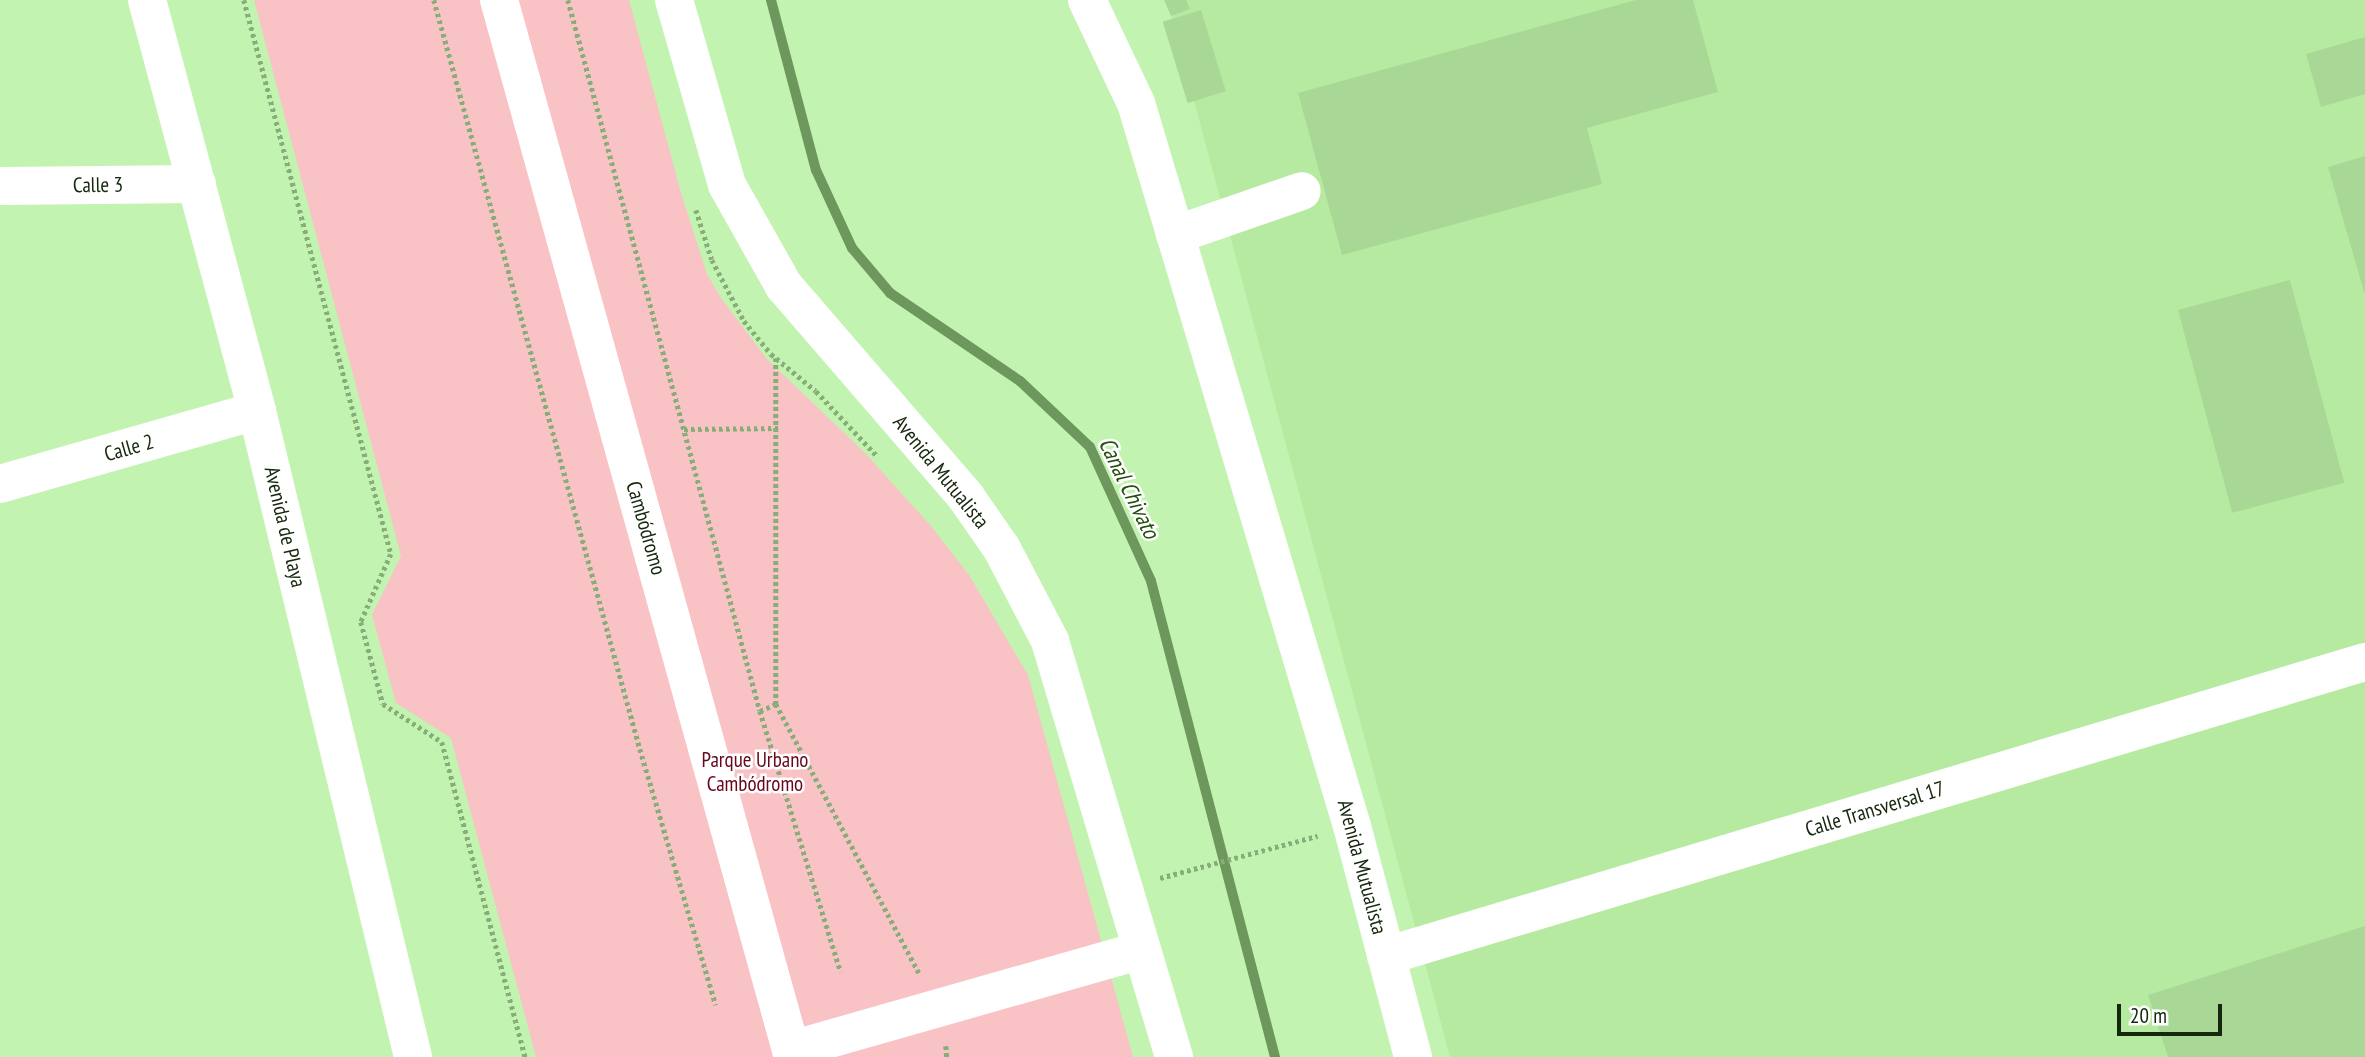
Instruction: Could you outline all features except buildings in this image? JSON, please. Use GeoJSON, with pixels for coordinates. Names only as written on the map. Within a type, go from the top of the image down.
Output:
{"type":"FeatureCollection","features":[{"type":"Feature","properties":{"kind":"main road","name":"Avenida de Playa"},"geometry":{"type":"LineString","coordinates":[[146,0],[257,411],[413,1057]]}},
{"type":"Feature","properties":{"kind":"main road","name":"Cambódromo"},"geometry":{"type":"LineString","coordinates":[[499,0],[792,1054]]}},
{"type":"Feature","properties":{"kind":"main road","name":"Avenida Mutualista"},"geometry":{"type":"LineString","coordinates":[[674,0],[727,185],[784,286],[966,497],[1002,549],[1050,641],[1174,1057]]}},
{"type":"Feature","properties":{"kind":"main road","name":"Avenida Mutualista"},"geometry":{"type":"LineString","coordinates":[[1087,0],[1136,103],[1352,826],[1413,1057]]}},
{"type":"Feature","properties":{"kind":"main road","name":"Calle 3"},"geometry":{"type":"LineString","coordinates":[[0,186],[197,184]]}},
{"type":"Feature","properties":{"kind":"main road"},"geometry":{"type":"LineString","coordinates":[[1175,234],[1302,191]]}},
{"type":"Feature","properties":{"kind":"main road","name":"Calle 2"},"geometry":{"type":"LineString","coordinates":[[0,484],[257,411]]}},
{"type":"Feature","properties":{"kind":"main road","name":"Calle Transversal 17"},"geometry":{"type":"LineString","coordinates":[[1386,956],[2365,662]]}},
{"type":"Feature","properties":{"kind":"main road"},"geometry":{"type":"LineString","coordinates":[[792,1054],[1142,950]]}},
{"type":"Feature","properties":{"kind":"path"},"geometry":{"type":"LineString","coordinates":[[244,0],[391,554],[361,622],[379,692],[383,704],[442,742],[526,1057]]}},
{"type":"Feature","properties":{"kind":"path"},"geometry":{"type":"LineString","coordinates":[[434,0],[636,735],[716,1005]]}},
{"type":"Feature","properties":{"kind":"path"},"geometry":{"type":"LineString","coordinates":[[568,0],[760,711],[841,972]]}},
{"type":"Feature","properties":{"kind":"path"},"geometry":{"type":"LineString","coordinates":[[692,199],[718,272],[744,321],[776,358],[816,391],[885,464]]}},
{"type":"Feature","properties":{"kind":"path"},"geometry":{"type":"LineString","coordinates":[[776,358],[776,704],[922,979]]}},
{"type":"Feature","properties":{"kind":"path"},"geometry":{"type":"LineString","coordinates":[[683,429],[778,428]]}},
{"type":"Feature","properties":{"kind":"path"},"geometry":{"type":"LineString","coordinates":[[760,711],[776,704]]}},
{"type":"Feature","properties":{"kind":"path"},"geometry":{"type":"LineString","coordinates":[[1177,874],[1352,826]]}},
{"type":"Feature","properties":{"kind":"path"},"geometry":{"type":"LineString","coordinates":[[946,1046],[947,1057]]}},
{"type":"Feature","properties":{"kind":"shaded area"},"geometry":{"type":"Polygon","coordinates":[[[1167,0],[2365,0],[2365,1057],[1450,1057],[1167,0]]]}},
{"type":"Feature","properties":{"kind":"green space","name":"Parque Urbano Cambódromo"},"geometry":{"type":"Polygon","coordinates":[[[254,0],[629,0],[681,193],[707,274],[721,298],[767,359],[866,454],[931,526],[969,575],[1028,675],[1133,1057],[536,1057],[451,738],[396,703],[372,615],[401,556],[254,0]]]}},
{"type":"Feature","properties":{"kind":"waterway","name":"Canal Chivato"},"geometry":{"type":"LineString","coordinates":[[771,0],[816,170],[852,248],[890,293],[1020,381],[1090,447],[1151,581],[1275,1057]]}}]}
